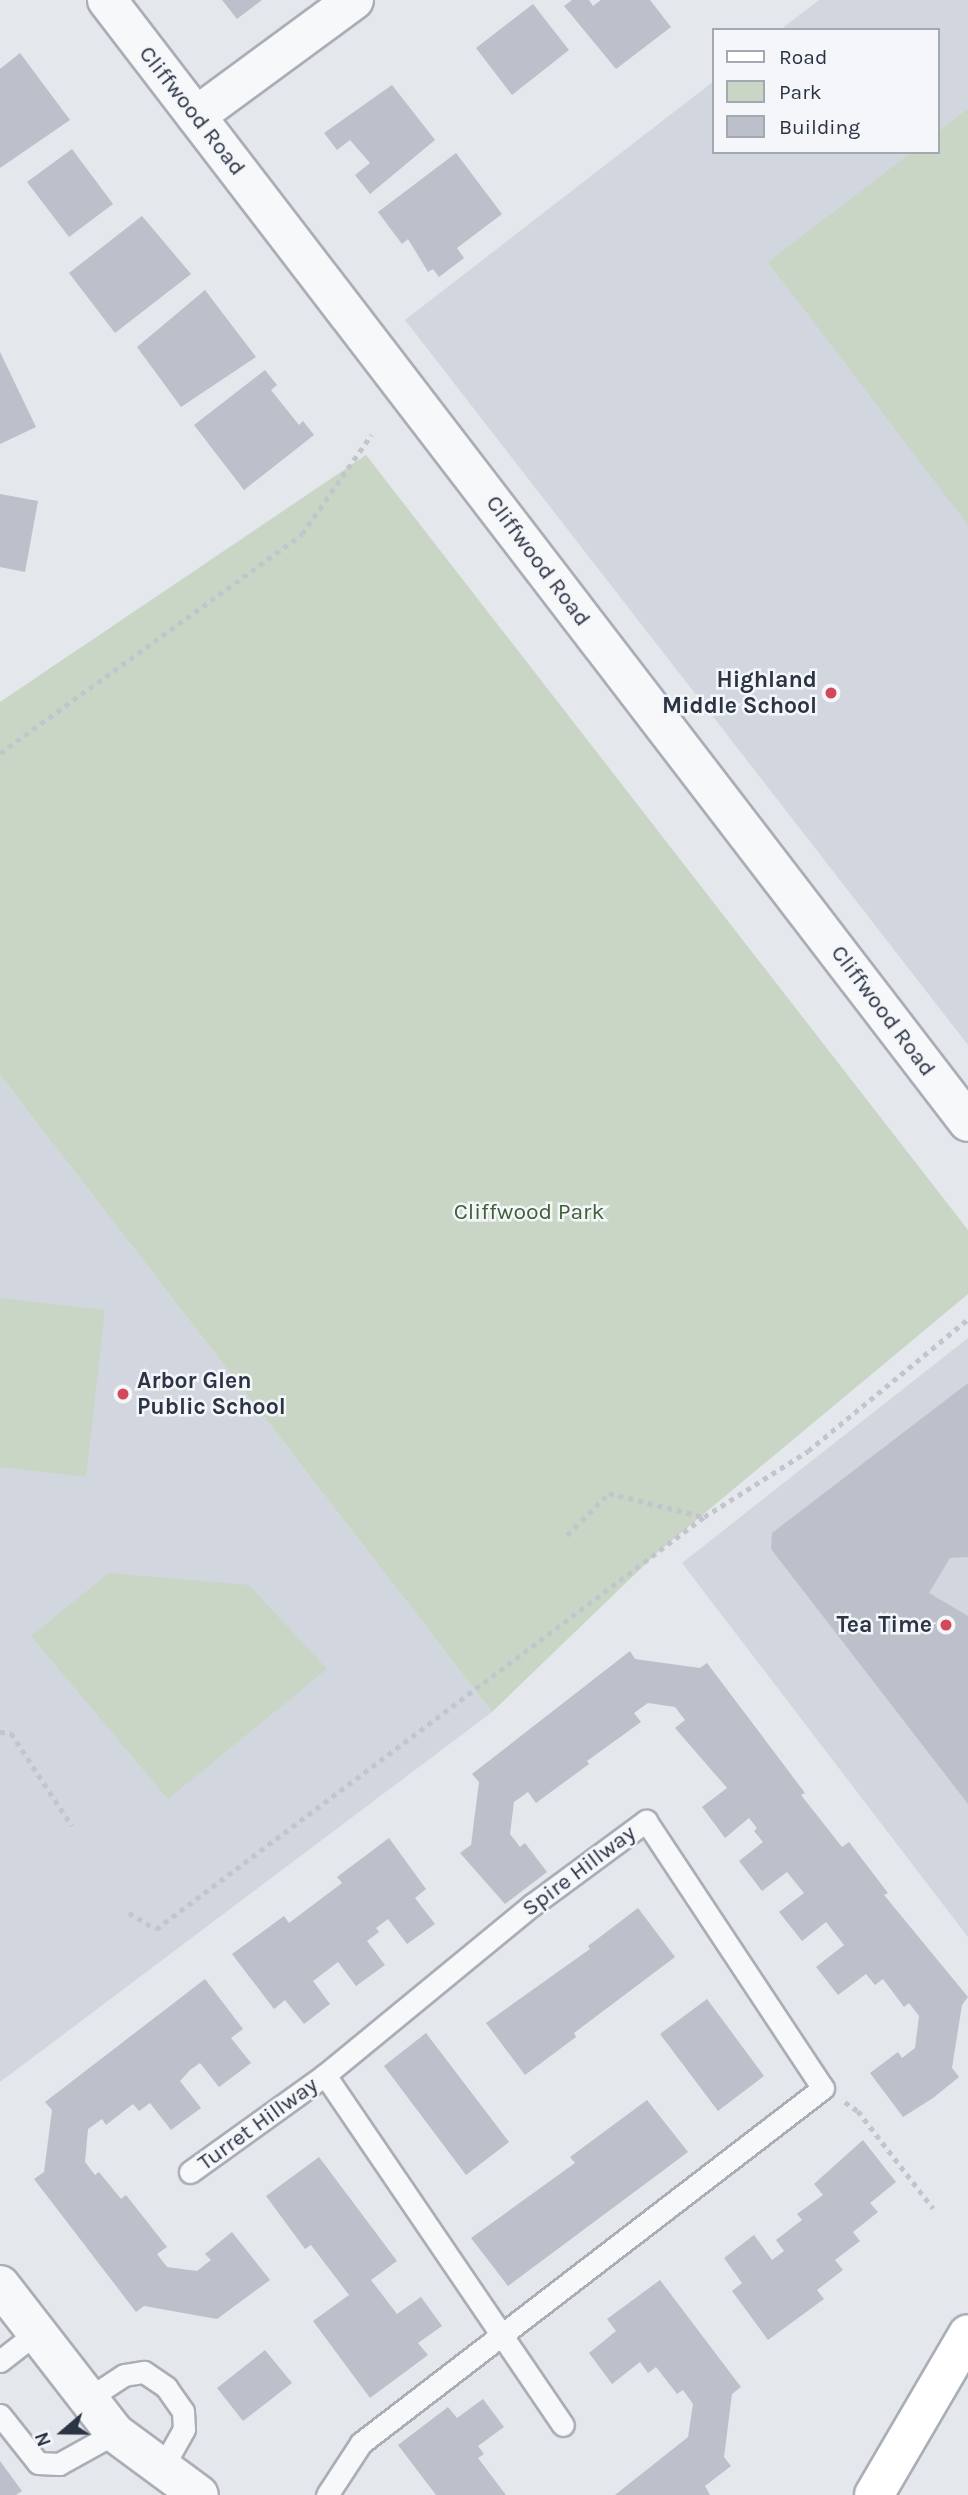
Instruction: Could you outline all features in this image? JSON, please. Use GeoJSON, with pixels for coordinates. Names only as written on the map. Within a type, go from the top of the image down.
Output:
{"type":"FeatureCollection","features":[{"type":"Feature","properties":{"kind":"main road"},"geometry":{"type":"LineString","coordinates":[[874,2495],[968,2334]]}},
{"type":"Feature","properties":{"kind":"street","name":"Cliffwood Road"},"geometry":{"type":"LineString","coordinates":[[107,0],[968,1122]]}},
{"type":"Feature","properties":{"kind":"street"},"geometry":{"type":"LineString","coordinates":[[196,116],[354,0]]}},
{"type":"Feature","properties":{"kind":"street"},"geometry":{"type":"LineString","coordinates":[[0,2285],[86,2400],[115,2433],[183,2487]]}},
{"type":"Feature","properties":{"kind":"lane","name":"Spire Hillway"},"geometry":{"type":"LineString","coordinates":[[325,2075],[532,1905],[646,1821],[823,2088]]}},
{"type":"Feature","properties":{"kind":"lane"},"geometry":{"type":"LineString","coordinates":[[325,2075],[564,2425]]}},
{"type":"Feature","properties":{"kind":"lane","name":"Turret Hillway"},"geometry":{"type":"LineString","coordinates":[[190,2172],[325,2075]]}},
{"type":"Feature","properties":{"kind":"lane"},"geometry":{"type":"LineString","coordinates":[[327,2495],[361,2443],[823,2088]]}},
{"type":"Feature","properties":{"kind":"lane"},"geometry":{"type":"LineString","coordinates":[[0,2361],[36,2333]]}},
{"type":"Feature","properties":{"kind":"lane"},"geometry":{"type":"LineString","coordinates":[[86,2400],[124,2375],[144,2372],[166,2387],[183,2410],[183,2487]]}},
{"type":"Feature","properties":{"kind":"lane"},"geometry":{"type":"LineString","coordinates":[[0,2415],[38,2463],[59,2465],[115,2433]]}},
{"type":"Feature","properties":{"kind":"path"},"geometry":{"type":"LineString","coordinates":[[0,753],[302,534],[371,435]]}},
{"type":"Feature","properties":{"kind":"path"},"geometry":{"type":"LineString","coordinates":[[129,1913],[156,1929],[704,1517],[808,1451],[968,1319]]}},
{"type":"Feature","properties":{"kind":"path"},"geometry":{"type":"LineString","coordinates":[[567,1535],[609,1493],[704,1517]]}},
{"type":"Feature","properties":{"kind":"path"},"geometry":{"type":"LineString","coordinates":[[0,1732],[10,1733],[72,1826]]}},
{"type":"Feature","properties":{"kind":"path"},"geometry":{"type":"LineString","coordinates":[[823,2088],[858,2111],[933,2208]]}},
{"type":"Feature","properties":{"kind":"shaded area","name":"Highland Middle School"},"geometry":{"type":"Polygon","coordinates":[[[819,0],[968,0],[968,1045],[405,320],[712,83],[712,154],[940,154],[940,28],[783,28],[819,0]]]}},
{"type":"Feature","properties":{"kind":"shaded area","name":"Arbor Glen Public School"},"geometry":{"type":"Polygon","coordinates":[[[0,1075],[492,1712],[0,2082],[0,1075]]]}},
{"type":"Feature","properties":{"kind":"shaded area"},"geometry":{"type":"Polygon","coordinates":[[[968,1338],[968,1937],[682,1563],[968,1338]]]}},
{"type":"Feature","properties":{"kind":"green space"},"geometry":{"type":"Polygon","coordinates":[[[968,109],[968,525],[768,262],[909,154],[940,154],[940,130],[968,109]]]}},
{"type":"Feature","properties":{"kind":"green space","name":"Cliffwood Park"},"geometry":{"type":"Polygon","coordinates":[[[366,455],[968,1230],[968,1294],[658,1552],[492,1712],[0,1075],[0,702],[366,455]]]}},
{"type":"Feature","properties":{"kind":"green space"},"geometry":{"type":"Polygon","coordinates":[[[0,1298],[105,1310],[86,1477],[0,1467],[0,1298]]]}},
{"type":"Feature","properties":{"kind":"green space"},"geometry":{"type":"Polygon","coordinates":[[[109,1573],[249,1585],[327,1669],[168,1799],[31,1636],[109,1573]]]}},
{"type":"Feature","properties":{"kind":"building"},"geometry":{"type":"Polygon","coordinates":[[[222,0],[262,0],[237,19],[222,0]]]}},
{"type":"Feature","properties":{"kind":"building"},"geometry":{"type":"Polygon","coordinates":[[[572,0],[589,0],[593,6],[601,0],[650,0],[671,27],[616,69],[564,6],[572,0]]]}},
{"type":"Feature","properties":{"kind":"building"},"geometry":{"type":"Polygon","coordinates":[[[533,4],[569,50],[512,95],[476,48],[533,4]]]}},
{"type":"Feature","properties":{"kind":"building"},"geometry":{"type":"Polygon","coordinates":[[[20,53],[70,120],[0,168],[0,69],[20,53]]]}},
{"type":"Feature","properties":{"kind":"building"},"geometry":{"type":"Polygon","coordinates":[[[392,85],[435,140],[370,194],[355,175],[370,163],[350,140],[337,150],[324,133],[392,85]]]}},
{"type":"Feature","properties":{"kind":"building"},"geometry":{"type":"Polygon","coordinates":[[[72,149],[113,204],[69,237],[27,182],[72,149]]]}},
{"type":"Feature","properties":{"kind":"building"},"geometry":{"type":"Polygon","coordinates":[[[456,153],[502,214],[457,248],[464,258],[439,277],[433,269],[428,272],[408,239],[402,244],[378,212],[456,153]]]}},
{"type":"Feature","properties":{"kind":"building"},"geometry":{"type":"Polygon","coordinates":[[[142,216],[191,274],[115,333],[69,273],[142,216]]]}},
{"type":"Feature","properties":{"kind":"building"},"geometry":{"type":"Polygon","coordinates":[[[205,290],[256,357],[181,407],[137,347],[205,290]]]}},
{"type":"Feature","properties":{"kind":"building"},"geometry":{"type":"Polygon","coordinates":[[[0,352],[36,427],[0,444],[0,352]]]}},
{"type":"Feature","properties":{"kind":"building"},"geometry":{"type":"Polygon","coordinates":[[[265,370],[277,385],[271,390],[299,425],[303,421],[314,435],[244,490],[194,425],[265,370]]]}},
{"type":"Feature","properties":{"kind":"building"},"geometry":{"type":"Polygon","coordinates":[[[0,494],[38,501],[25,572],[0,567],[0,494]]]}},
{"type":"Feature","properties":{"kind":"building"},"geometry":{"type":"Polygon","coordinates":[[[968,1383],[968,1557],[950,1558],[929,1593],[968,1616],[968,1804],[771,1549],[772,1533],[968,1383]]]}},
{"type":"Feature","properties":{"kind":"building"},"geometry":{"type":"Polygon","coordinates":[[[630,1651],[635,1659],[700,1668],[707,1663],[805,1793],[801,1795],[842,1847],[849,1842],[888,1893],[884,1895],[968,1997],[962,2005],[952,2068],[959,2077],[903,2117],[870,2073],[898,2052],[902,2058],[915,2048],[919,2016],[909,2003],[904,2007],[883,1979],[875,1985],[866,1974],[838,1995],[816,1967],[844,1945],[826,1922],[802,1941],[779,1912],[804,1893],[787,1872],[762,1891],[739,1861],[763,1842],[754,1831],[757,1828],[749,1818],[725,1838],[702,1807],[727,1788],[675,1728],[685,1720],[675,1707],[648,1703],[634,1713],[641,1722],[587,1761],[589,1764],[536,1803],[528,1792],[514,1802],[510,1834],[520,1847],[525,1843],[547,1872],[505,1904],[460,1853],[471,1845],[479,1782],[472,1774],[630,1651]]]}},
{"type":"Feature","properties":{"kind":"building"},"geometry":{"type":"Polygon","coordinates":[[[389,1838],[426,1889],[415,1898],[435,1924],[407,1944],[388,1919],[376,1928],[379,1932],[367,1941],[385,1965],[356,1986],[338,1962],[313,1981],[330,2004],[304,2024],[285,2000],[274,2009],[232,1954],[284,1916],[289,1923],[342,1883],[337,1877],[389,1838]]]}},
{"type":"Feature","properties":{"kind":"building"},"geometry":{"type":"Polygon","coordinates":[[[638,1908],[675,1957],[574,2033],[576,2037],[525,2075],[486,2023],[590,1949],[588,1946],[638,1908]]]}},
{"type":"Feature","properties":{"kind":"building"},"geometry":{"type":"Polygon","coordinates":[[[205,1979],[243,2029],[231,2038],[251,2063],[219,2087],[200,2063],[190,2070],[180,2081],[201,2108],[171,2130],[150,2103],[139,2111],[133,2104],[106,2125],[102,2119],[88,2129],[85,2162],[95,2175],[99,2172],[121,2199],[126,2195],[167,2247],[157,2254],[167,2267],[197,2271],[211,2260],[205,2254],[232,2232],[270,2280],[217,2319],[144,2306],[136,2312],[34,2179],[44,2172],[52,2110],[45,2102],[205,1979]]]}},
{"type":"Feature","properties":{"kind":"building"},"geometry":{"type":"Polygon","coordinates":[[[707,1999],[764,2076],[718,2111],[660,2034],[707,1999]]]}},
{"type":"Feature","properties":{"kind":"building"},"geometry":{"type":"Polygon","coordinates":[[[426,2033],[509,2142],[466,2175],[384,2066],[426,2033]]]}},
{"type":"Feature","properties":{"kind":"building"},"geometry":{"type":"Polygon","coordinates":[[[647,2100],[688,2152],[508,2286],[471,2238],[575,2163],[570,2157],[647,2100]]]}},
{"type":"Feature","properties":{"kind":"building"},"geometry":{"type":"Polygon","coordinates":[[[863,2140],[896,2182],[870,2203],[878,2212],[853,2232],[860,2241],[835,2260],[843,2270],[817,2290],[824,2299],[768,2340],[732,2291],[742,2283],[724,2258],[754,2235],[772,2260],[784,2251],[776,2240],[802,2220],[797,2214],[823,2195],[814,2184],[863,2140]]]}},
{"type":"Feature","properties":{"kind":"building"},"geometry":{"type":"Polygon","coordinates":[[[319,2157],[397,2261],[371,2280],[397,2314],[421,2297],[442,2326],[418,2343],[428,2355],[370,2398],[313,2321],[349,2295],[311,2245],[305,2249],[266,2196],[319,2157]]]}},
{"type":"Feature","properties":{"kind":"building"},"geometry":{"type":"Polygon","coordinates":[[[660,2280],[741,2387],[732,2394],[724,2457],[731,2466],[705,2486],[710,2495],[615,2495],[688,2437],[693,2404],[683,2390],[677,2394],[656,2367],[648,2373],[640,2362],[612,2384],[589,2353],[616,2331],[607,2319],[660,2280]]]}},
{"type":"Feature","properties":{"kind":"building"},"geometry":{"type":"Polygon","coordinates":[[[265,2350],[292,2383],[243,2421],[217,2388],[265,2350]]]}},
{"type":"Feature","properties":{"kind":"building"},"geometry":{"type":"Polygon","coordinates":[[[483,2399],[504,2427],[478,2446],[484,2454],[478,2458],[506,2495],[436,2495],[398,2445],[448,2407],[457,2418],[483,2399]]]}},
{"type":"Feature","properties":{"kind":"building"},"geometry":{"type":"Polygon","coordinates":[[[0,2461],[22,2491],[16,2495],[0,2495],[0,2461]]]}},
{"type":"Feature","properties":{"kind":"place","name":"Highland Middle School"},"geometry":{"type":"Point","coordinates":[831,693]}},
{"type":"Feature","properties":{"kind":"place","name":"Arbor Glen Public School"},"geometry":{"type":"Point","coordinates":[123,1394]}},
{"type":"Feature","properties":{"kind":"place","name":"Tea Time"},"geometry":{"type":"Point","coordinates":[946,1625]}}]}
